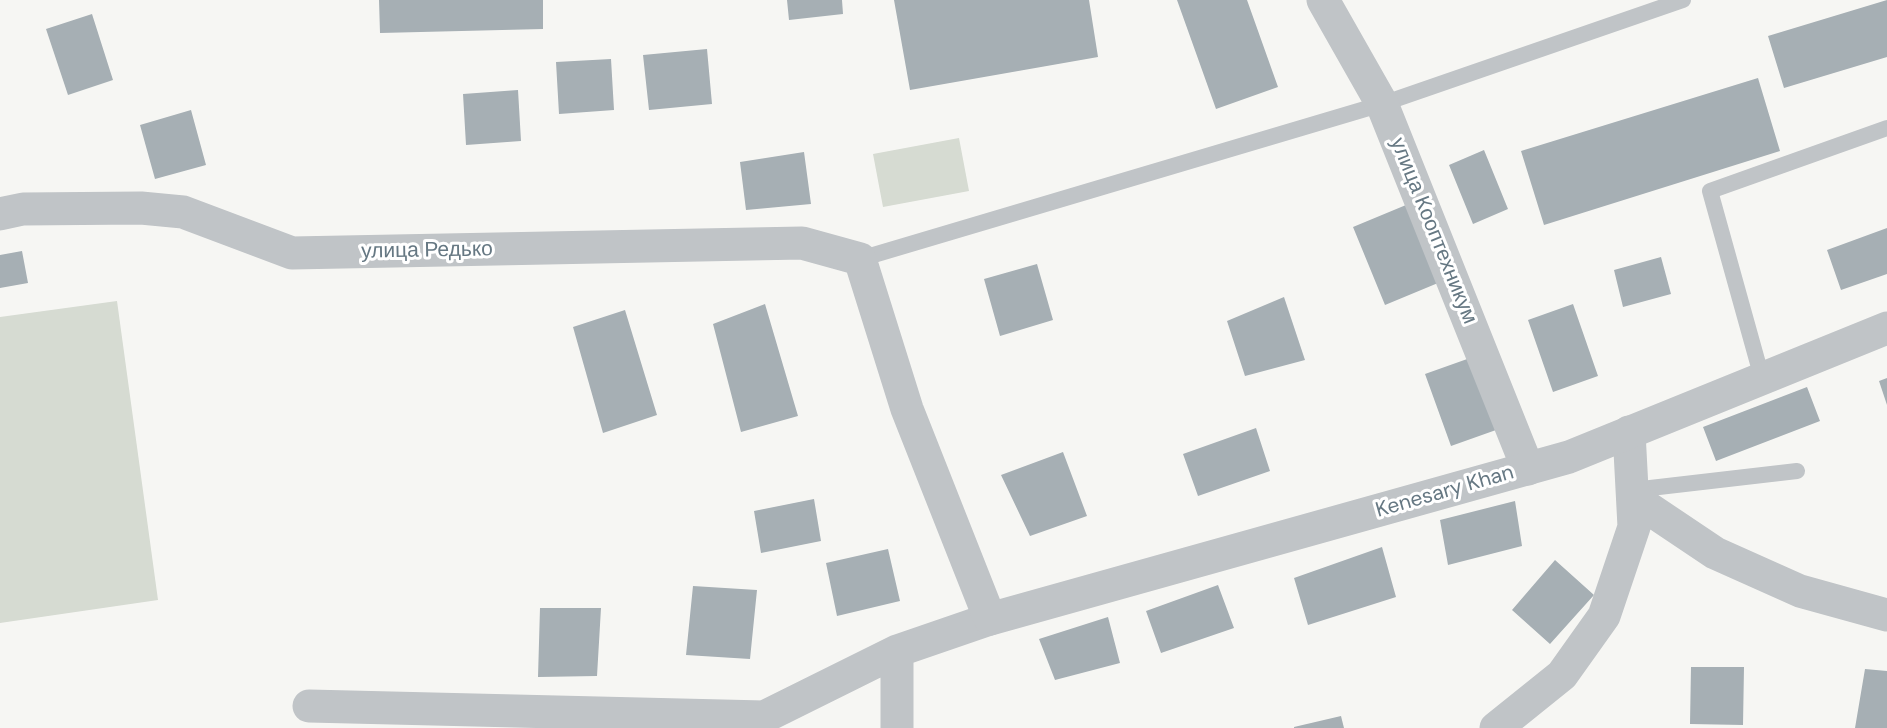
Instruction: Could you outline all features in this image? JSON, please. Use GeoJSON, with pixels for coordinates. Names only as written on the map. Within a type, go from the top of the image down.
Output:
{"type":"FeatureCollection","features":[{"type":"Feature","properties":{"kind":"street","name":"улица Кооптехникум"},"geometry":{"type":"LineString","coordinates":[[1323,0],[1382,104],[1528,469]]}},
{"type":"Feature","properties":{"kind":"street","name":"улица Редько"},"geometry":{"type":"LineString","coordinates":[[0,214],[23,209],[141,208],[183,212],[292,254],[802,243],[860,259]]}},
{"type":"Feature","properties":{"kind":"street"},"geometry":{"type":"LineString","coordinates":[[860,259],[907,408],[990,619]]}},
{"type":"Feature","properties":{"kind":"street","name":"Kenesary Khan"},"geometry":{"type":"LineString","coordinates":[[309,706],[764,717],[897,651],[990,619],[1569,457],[1887,328]]}},
{"type":"Feature","properties":{"kind":"street"},"geometry":{"type":"LineString","coordinates":[[1496,728],[1562,675],[1604,616],[1634,527],[1629,432]]}},
{"type":"Feature","properties":{"kind":"street"},"geometry":{"type":"LineString","coordinates":[[1633,494],[1715,553],[1800,591],[1887,615]]}},
{"type":"Feature","properties":{"kind":"street"},"geometry":{"type":"LineString","coordinates":[[897,651],[897,728]]}},
{"type":"Feature","properties":{"kind":"lane"},"geometry":{"type":"LineString","coordinates":[[860,259],[1382,104],[1683,0]]}},
{"type":"Feature","properties":{"kind":"lane"},"geometry":{"type":"LineString","coordinates":[[1762,378],[1710,191],[1887,128]]}},
{"type":"Feature","properties":{"kind":"lane"},"geometry":{"type":"LineString","coordinates":[[1633,494],[1797,471]]}},
{"type":"Feature","properties":{"kind":"shaded area"},"geometry":{"type":"Polygon","coordinates":[[[959,138],[969,191],[883,207],[873,154],[959,138]]]}},
{"type":"Feature","properties":{"kind":"shaded area"},"geometry":{"type":"Polygon","coordinates":[[[117,301],[158,600],[0,623],[0,317],[117,301]]]}},
{"type":"Feature","properties":{"kind":"building"},"geometry":{"type":"Polygon","coordinates":[[[379,0],[543,0],[543,29],[380,33],[379,0]]]}},
{"type":"Feature","properties":{"kind":"building"},"geometry":{"type":"Polygon","coordinates":[[[787,0],[842,0],[843,14],[789,20],[787,0]]]}},
{"type":"Feature","properties":{"kind":"building"},"geometry":{"type":"Polygon","coordinates":[[[894,0],[1089,0],[1098,57],[910,90],[894,0]]]}},
{"type":"Feature","properties":{"kind":"building"},"geometry":{"type":"Polygon","coordinates":[[[1177,0],[1247,0],[1278,87],[1216,109],[1177,0]]]}},
{"type":"Feature","properties":{"kind":"building"},"geometry":{"type":"Polygon","coordinates":[[[1887,0],[1887,57],[1784,88],[1768,36],[1887,0]]]}},
{"type":"Feature","properties":{"kind":"building"},"geometry":{"type":"Polygon","coordinates":[[[92,14],[113,80],[68,95],[46,29],[92,14]]]}},
{"type":"Feature","properties":{"kind":"building"},"geometry":{"type":"Polygon","coordinates":[[[707,49],[712,104],[649,110],[643,55],[707,49]]]}},
{"type":"Feature","properties":{"kind":"building"},"geometry":{"type":"Polygon","coordinates":[[[611,59],[614,110],[559,114],[556,62],[611,59]]]}},
{"type":"Feature","properties":{"kind":"building"},"geometry":{"type":"Polygon","coordinates":[[[1758,78],[1780,151],[1544,225],[1521,151],[1758,78]]]}},
{"type":"Feature","properties":{"kind":"building"},"geometry":{"type":"Polygon","coordinates":[[[518,90],[521,141],[466,145],[463,94],[518,90]]]}},
{"type":"Feature","properties":{"kind":"building"},"geometry":{"type":"Polygon","coordinates":[[[191,110],[206,165],[155,179],[140,125],[191,110]]]}},
{"type":"Feature","properties":{"kind":"building"},"geometry":{"type":"Polygon","coordinates":[[[1484,150],[1508,209],[1473,224],[1449,165],[1484,150]]]}},
{"type":"Feature","properties":{"kind":"building"},"geometry":{"type":"Polygon","coordinates":[[[804,152],[811,204],[746,210],[740,162],[804,152]]]}},
{"type":"Feature","properties":{"kind":"building"},"geometry":{"type":"Polygon","coordinates":[[[1406,205],[1438,283],[1385,305],[1353,227],[1406,205]]]}},
{"type":"Feature","properties":{"kind":"building"},"geometry":{"type":"Polygon","coordinates":[[[1887,228],[1887,274],[1841,290],[1827,250],[1887,228]]]}},
{"type":"Feature","properties":{"kind":"building"},"geometry":{"type":"Polygon","coordinates":[[[22,251],[28,283],[0,288],[0,255],[22,251]]]}},
{"type":"Feature","properties":{"kind":"building"},"geometry":{"type":"Polygon","coordinates":[[[1661,257],[1671,294],[1623,307],[1614,270],[1661,257]]]}},
{"type":"Feature","properties":{"kind":"building"},"geometry":{"type":"Polygon","coordinates":[[[1037,264],[1053,320],[1000,336],[984,279],[1037,264]]]}},
{"type":"Feature","properties":{"kind":"building"},"geometry":{"type":"Polygon","coordinates":[[[1284,297],[1305,360],[1245,376],[1227,321],[1284,297]]]}},
{"type":"Feature","properties":{"kind":"building"},"geometry":{"type":"Polygon","coordinates":[[[765,304],[798,416],[741,432],[713,324],[765,304]]]}},
{"type":"Feature","properties":{"kind":"building"},"geometry":{"type":"Polygon","coordinates":[[[1573,304],[1598,376],[1553,392],[1528,320],[1573,304]]]}},
{"type":"Feature","properties":{"kind":"building"},"geometry":{"type":"Polygon","coordinates":[[[625,310],[657,415],[603,433],[573,327],[625,310]]]}},
{"type":"Feature","properties":{"kind":"building"},"geometry":{"type":"Polygon","coordinates":[[[1470,358],[1496,430],[1451,446],[1425,374],[1470,358]]]}},
{"type":"Feature","properties":{"kind":"building"},"geometry":{"type":"Polygon","coordinates":[[[1887,378],[1887,405],[1879,381],[1887,378]]]}},
{"type":"Feature","properties":{"kind":"building"},"geometry":{"type":"Polygon","coordinates":[[[1807,387],[1820,421],[1716,461],[1703,427],[1807,387]]]}},
{"type":"Feature","properties":{"kind":"building"},"geometry":{"type":"Polygon","coordinates":[[[1256,428],[1270,471],[1198,496],[1183,454],[1256,428]]]}},
{"type":"Feature","properties":{"kind":"building"},"geometry":{"type":"Polygon","coordinates":[[[1063,452],[1087,516],[1030,536],[1001,475],[1063,452]]]}},
{"type":"Feature","properties":{"kind":"building"},"geometry":{"type":"Polygon","coordinates":[[[814,499],[821,541],[761,553],[754,511],[814,499]]]}},
{"type":"Feature","properties":{"kind":"building"},"geometry":{"type":"Polygon","coordinates":[[[1515,501],[1522,546],[1448,565],[1440,520],[1515,501]]]}},
{"type":"Feature","properties":{"kind":"building"},"geometry":{"type":"Polygon","coordinates":[[[1382,547],[1396,597],[1308,625],[1294,578],[1382,547]]]}},
{"type":"Feature","properties":{"kind":"building"},"geometry":{"type":"Polygon","coordinates":[[[888,549],[900,601],[837,616],[826,563],[888,549]]]}},
{"type":"Feature","properties":{"kind":"building"},"geometry":{"type":"Polygon","coordinates":[[[1555,560],[1594,595],[1550,644],[1512,610],[1555,560]]]}},
{"type":"Feature","properties":{"kind":"building"},"geometry":{"type":"Polygon","coordinates":[[[1218,585],[1234,628],[1161,653],[1146,611],[1218,585]]]}},
{"type":"Feature","properties":{"kind":"building"},"geometry":{"type":"Polygon","coordinates":[[[693,586],[757,590],[750,659],[686,655],[693,586]]]}},
{"type":"Feature","properties":{"kind":"building"},"geometry":{"type":"Polygon","coordinates":[[[540,608],[601,608],[597,676],[538,677],[540,608]]]}},
{"type":"Feature","properties":{"kind":"building"},"geometry":{"type":"Polygon","coordinates":[[[1108,617],[1120,663],[1055,680],[1039,639],[1108,617]]]}},
{"type":"Feature","properties":{"kind":"building"},"geometry":{"type":"Polygon","coordinates":[[[1691,667],[1744,667],[1743,725],[1690,724],[1691,667]]]}},
{"type":"Feature","properties":{"kind":"building"},"geometry":{"type":"Polygon","coordinates":[[[1865,669],[1887,671],[1887,728],[1855,728],[1865,669]]]}},
{"type":"Feature","properties":{"kind":"building"},"geometry":{"type":"Polygon","coordinates":[[[1341,716],[1344,728],[1294,728],[1294,727],[1341,716]]]}}]}
